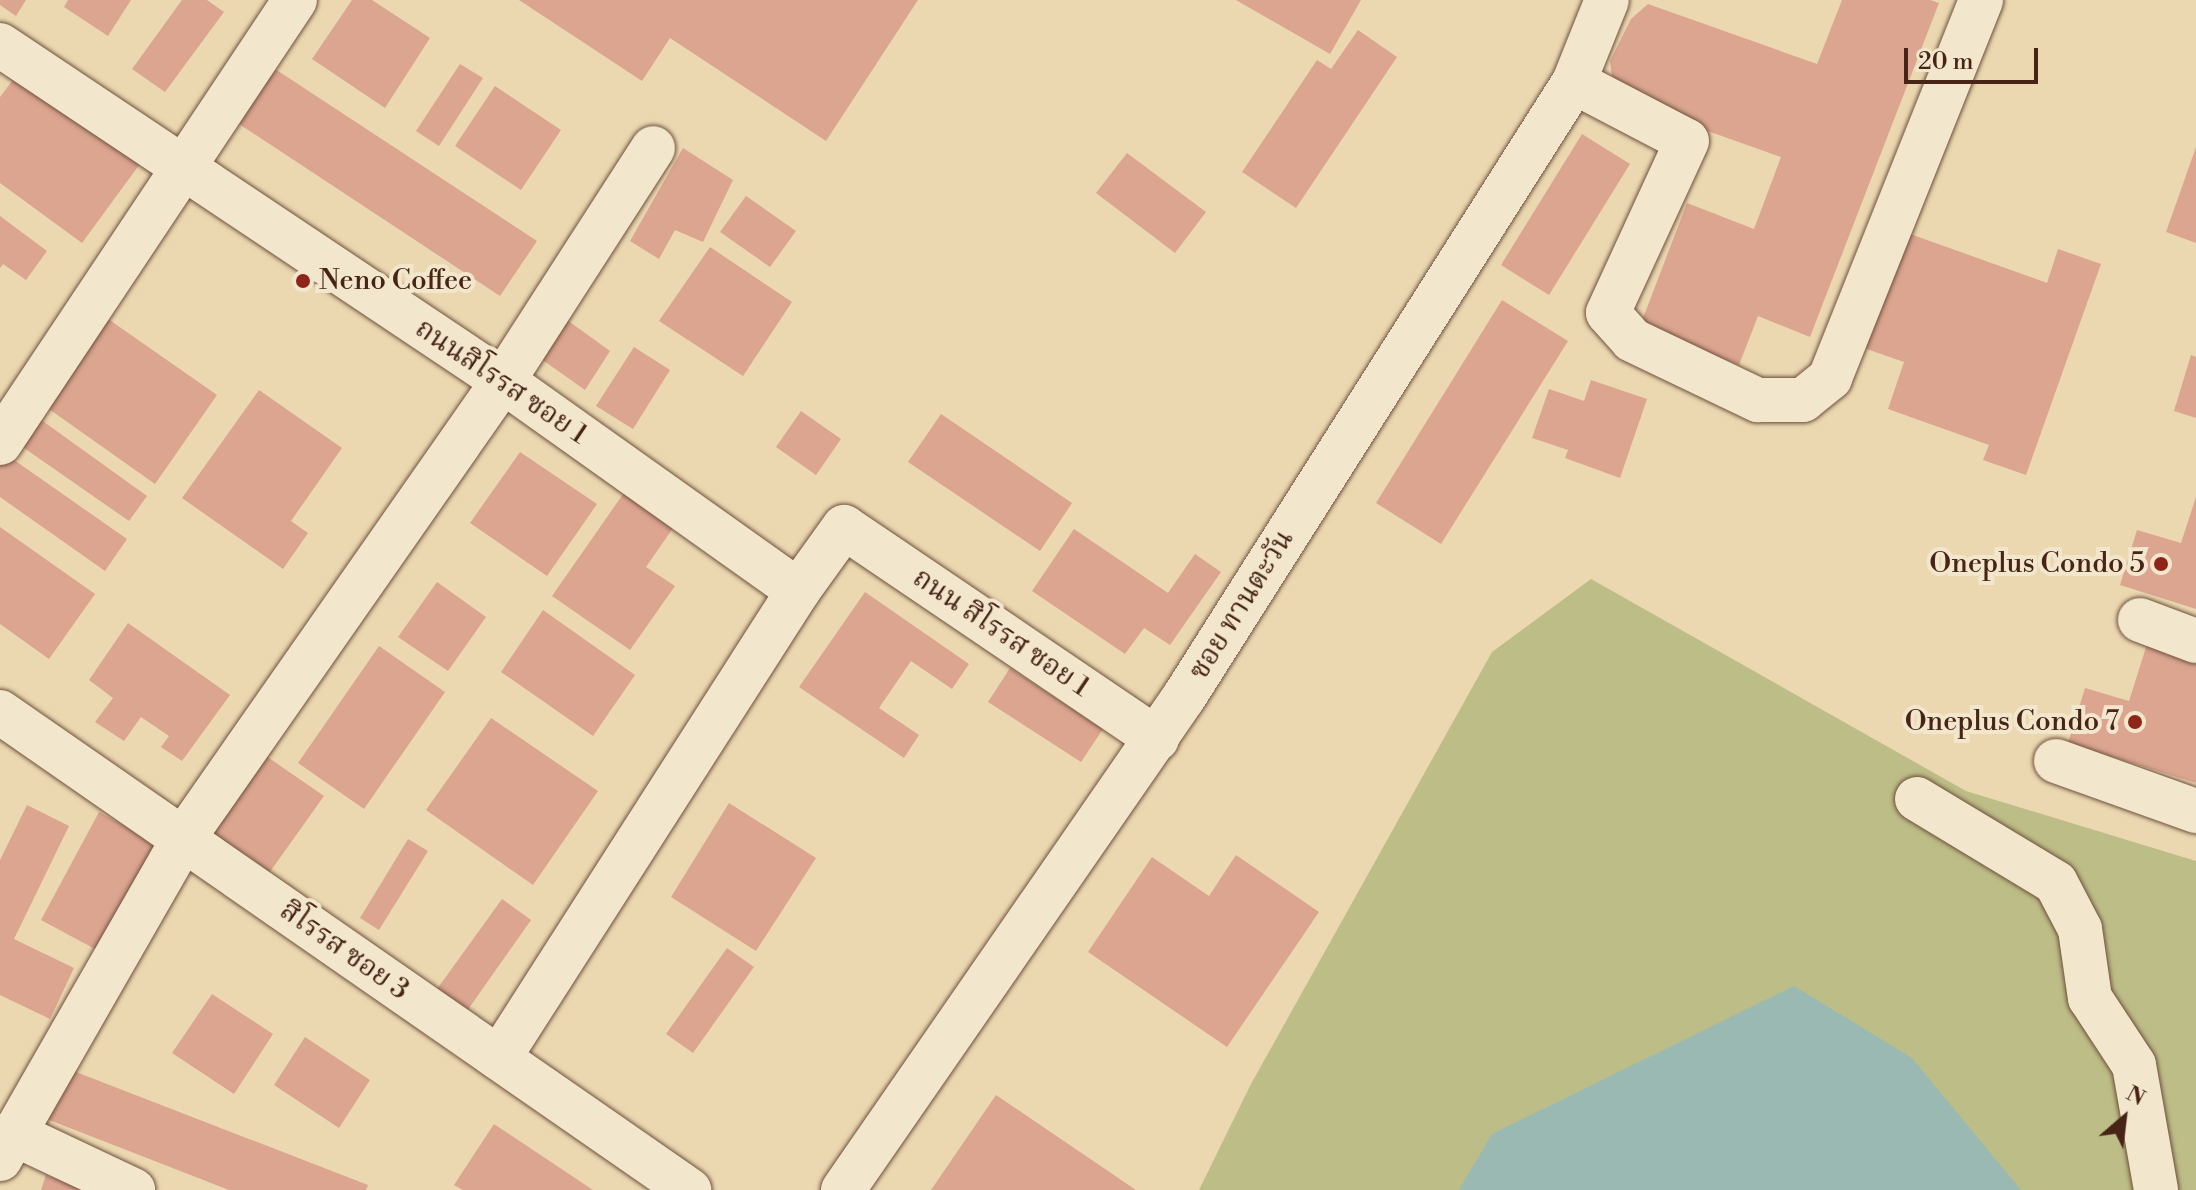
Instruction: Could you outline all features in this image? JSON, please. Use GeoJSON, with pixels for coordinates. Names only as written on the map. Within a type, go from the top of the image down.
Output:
{"type":"FeatureCollection","features":[{"type":"Feature","properties":{"kind":"street"},"geometry":{"type":"LineString","coordinates":[[0,443],[295,0]]}},
{"type":"Feature","properties":{"kind":"street","name":"ซอย ทานตะวัน"},"geometry":{"type":"LineString","coordinates":[[843,1190],[1157,739],[1574,82],[1607,0]]}},
{"type":"Feature","properties":{"kind":"street"},"geometry":{"type":"LineString","coordinates":[[1574,82],[1687,141],[1608,313],[1632,340],[1758,400],[1803,400],[1830,378],[1981,0]]}},
{"type":"Feature","properties":{"kind":"street","name":"ถนนสิโรรส ซอย 1"},"geometry":{"type":"LineString","coordinates":[[0,45],[182,170],[503,381],[798,591]]}},
{"type":"Feature","properties":{"kind":"street"},"geometry":{"type":"LineString","coordinates":[[133,1190],[6,1146],[183,839],[503,381],[653,148]]}},
{"type":"Feature","properties":{"kind":"street","name":"ถนน สิโรรส ซอย 1"},"geometry":{"type":"LineString","coordinates":[[798,591],[844,527],[1157,739]]}},
{"type":"Feature","properties":{"kind":"street"},"geometry":{"type":"LineString","coordinates":[[499,1058],[798,591]]}},
{"type":"Feature","properties":{"kind":"street"},"geometry":{"type":"LineString","coordinates":[[2140,620],[2196,641]]}},
{"type":"Feature","properties":{"kind":"street","name":"สิโรรส ซอย 3"},"geometry":{"type":"LineString","coordinates":[[0,712],[689,1190]]}},
{"type":"Feature","properties":{"kind":"street"},"geometry":{"type":"LineString","coordinates":[[2056,761],[2196,811]]}},
{"type":"Feature","properties":{"kind":"street"},"geometry":{"type":"LineString","coordinates":[[1917,799],[2056,883],[2080,929],[2090,998],[2134,1065],[2156,1190]]}},
{"type":"Feature","properties":{"kind":"green space"},"geometry":{"type":"Polygon","coordinates":[[[1591,579],[1966,791],[2196,861],[2196,1190],[1199,1190],[1251,1084],[1492,652],[1591,579]]]}},
{"type":"Feature","properties":{"kind":"water"},"geometry":{"type":"Polygon","coordinates":[[[1794,986],[1912,1058],[2021,1190],[1459,1190],[1492,1134],[1794,986]]]}},
{"type":"Feature","properties":{"kind":"building"},"geometry":{"type":"Polygon","coordinates":[[[0,0],[26,0],[16,16],[0,5],[0,0]]]}},
{"type":"Feature","properties":{"kind":"building"},"geometry":{"type":"Polygon","coordinates":[[[68,0],[131,0],[108,36],[64,7],[68,0]]]}},
{"type":"Feature","properties":{"kind":"building"},"geometry":{"type":"Polygon","coordinates":[[[182,0],[207,0],[224,12],[165,92],[132,69],[182,0]]]}},
{"type":"Feature","properties":{"kind":"building"},"geometry":{"type":"Polygon","coordinates":[[[352,0],[372,0],[430,38],[385,108],[312,59],[352,0]]]}},
{"type":"Feature","properties":{"kind":"building"},"geometry":{"type":"Polygon","coordinates":[[[519,0],[918,0],[826,141],[670,38],[642,81],[519,0]]]}},
{"type":"Feature","properties":{"kind":"building"},"geometry":{"type":"Polygon","coordinates":[[[1236,0],[1361,0],[1330,54],[1236,0]]]}},
{"type":"Feature","properties":{"kind":"building"},"geometry":{"type":"Polygon","coordinates":[[[1842,0],[1930,0],[1939,3],[1810,337],[1758,316],[1739,365],[1640,326],[1687,203],[1754,229],[1781,157],[1615,98],[1610,61],[1631,19],[1648,4],[1817,64],[1842,0]]]}},
{"type":"Feature","properties":{"kind":"building"},"geometry":{"type":"Polygon","coordinates":[[[1358,30],[1397,57],[1296,208],[1242,172],[1317,60],[1331,69],[1358,30]]]}},
{"type":"Feature","properties":{"kind":"building"},"geometry":{"type":"Polygon","coordinates":[[[460,64],[483,78],[439,146],[416,131],[460,64]]]}},
{"type":"Feature","properties":{"kind":"building"},"geometry":{"type":"Polygon","coordinates":[[[272,67],[537,241],[500,296],[236,122],[272,67]]]}},
{"type":"Feature","properties":{"kind":"building"},"geometry":{"type":"Polygon","coordinates":[[[22,68],[145,157],[82,243],[0,183],[0,97],[22,68]]]}},
{"type":"Feature","properties":{"kind":"building"},"geometry":{"type":"Polygon","coordinates":[[[495,86],[561,130],[521,190],[455,146],[495,86]]]}},
{"type":"Feature","properties":{"kind":"building"},"geometry":{"type":"Polygon","coordinates":[[[1582,134],[1630,164],[1549,295],[1501,265],[1582,134]]]}},
{"type":"Feature","properties":{"kind":"building"},"geometry":{"type":"Polygon","coordinates":[[[2196,147],[2196,243],[2166,232],[2196,147]]]}},
{"type":"Feature","properties":{"kind":"building"},"geometry":{"type":"Polygon","coordinates":[[[683,148],[733,180],[703,242],[675,230],[659,259],[630,241],[683,148]]]}},
{"type":"Feature","properties":{"kind":"building"},"geometry":{"type":"Polygon","coordinates":[[[1127,153],[1206,212],[1175,253],[1096,193],[1127,153]]]}},
{"type":"Feature","properties":{"kind":"building"},"geometry":{"type":"Polygon","coordinates":[[[746,196],[796,231],[770,267],[720,232],[746,196]]]}},
{"type":"Feature","properties":{"kind":"building"},"geometry":{"type":"Polygon","coordinates":[[[0,216],[47,251],[26,280],[3,264],[0,268],[0,216]]]}},
{"type":"Feature","properties":{"kind":"building"},"geometry":{"type":"Polygon","coordinates":[[[1902,231],[2047,283],[2058,249],[2101,264],[2026,475],[1983,460],[1989,445],[1888,409],[1904,362],[1861,347],[1902,231]]]}},
{"type":"Feature","properties":{"kind":"building"},"geometry":{"type":"Polygon","coordinates":[[[710,247],[792,302],[743,376],[659,321],[710,247]]]}},
{"type":"Feature","properties":{"kind":"building"},"geometry":{"type":"Polygon","coordinates":[[[1502,300],[1568,341],[1441,544],[1376,503],[1502,300]]]}},
{"type":"Feature","properties":{"kind":"building"},"geometry":{"type":"Polygon","coordinates":[[[101,314],[217,395],[155,484],[39,402],[101,314]]]}},
{"type":"Feature","properties":{"kind":"building"},"geometry":{"type":"Polygon","coordinates":[[[563,317],[610,351],[585,390],[537,356],[563,317]]]}},
{"type":"Feature","properties":{"kind":"building"},"geometry":{"type":"Polygon","coordinates":[[[634,347],[670,370],[633,429],[596,406],[634,347]]]}},
{"type":"Feature","properties":{"kind":"building"},"geometry":{"type":"Polygon","coordinates":[[[2191,355],[2196,357],[2196,418],[2174,411],[2191,355]]]}},
{"type":"Feature","properties":{"kind":"building"},"geometry":{"type":"Polygon","coordinates":[[[1591,380],[1647,399],[1620,478],[1565,458],[1568,450],[1532,438],[1549,389],[1584,401],[1591,380]]]}},
{"type":"Feature","properties":{"kind":"building"},"geometry":{"type":"Polygon","coordinates":[[[259,390],[342,448],[291,521],[308,533],[283,569],[182,498],[259,390]]]}},
{"type":"Feature","properties":{"kind":"building"},"geometry":{"type":"Polygon","coordinates":[[[801,411],[841,439],[816,475],[776,447],[801,411]]]}},
{"type":"Feature","properties":{"kind":"building"},"geometry":{"type":"Polygon","coordinates":[[[33,414],[147,496],[129,521],[14,441],[33,414]]]}},
{"type":"Feature","properties":{"kind":"building"},"geometry":{"type":"Polygon","coordinates":[[[941,414],[1072,503],[1040,551],[908,462],[941,414]]]}},
{"type":"Feature","properties":{"kind":"building"},"geometry":{"type":"Polygon","coordinates":[[[520,452],[597,504],[547,576],[470,523],[520,452]]]}},
{"type":"Feature","properties":{"kind":"building"},"geometry":{"type":"Polygon","coordinates":[[[7,455],[127,539],[105,571],[0,497],[0,464],[7,455]]]}},
{"type":"Feature","properties":{"kind":"building"},"geometry":{"type":"Polygon","coordinates":[[[628,487],[678,521],[646,567],[675,586],[630,650],[552,596],[628,487]]]}},
{"type":"Feature","properties":{"kind":"building","name":"Oneplus Condo 5"},"geometry":{"type":"Polygon","coordinates":[[[2196,497],[2196,609],[2120,585],[2137,530],[2181,543],[2196,497]]]}},
{"type":"Feature","properties":{"kind":"building"},"geometry":{"type":"Polygon","coordinates":[[[0,527],[95,594],[49,659],[0,624],[0,527]]]}},
{"type":"Feature","properties":{"kind":"building"},"geometry":{"type":"Polygon","coordinates":[[[1074,529],[1168,593],[1195,554],[1221,572],[1170,645],[1144,628],[1125,654],[1032,591],[1074,529]]]}},
{"type":"Feature","properties":{"kind":"building"},"geometry":{"type":"Polygon","coordinates":[[[437,582],[486,617],[448,671],[398,637],[437,582]]]}},
{"type":"Feature","properties":{"kind":"building"},"geometry":{"type":"Polygon","coordinates":[[[865,592],[969,664],[952,689],[911,661],[879,708],[919,735],[904,758],[799,687],[865,592]]]}},
{"type":"Feature","properties":{"kind":"building"},"geometry":{"type":"Polygon","coordinates":[[[543,610],[635,675],[593,736],[501,672],[543,610]]]}},
{"type":"Feature","properties":{"kind":"building"},"geometry":{"type":"Polygon","coordinates":[[[128,623],[230,695],[182,761],[161,747],[169,736],[141,717],[124,741],[95,722],[113,698],[89,680],[128,623]]]}},
{"type":"Feature","properties":{"kind":"building","name":"Oneplus Condo 7"},"geometry":{"type":"Polygon","coordinates":[[[2148,641],[2196,656],[2196,783],[2068,743],[2085,688],[2129,701],[2148,641]]]}},
{"type":"Feature","properties":{"kind":"building"},"geometry":{"type":"Polygon","coordinates":[[[379,646],[445,692],[364,809],[298,763],[379,646]]]}},
{"type":"Feature","properties":{"kind":"building"},"geometry":{"type":"Polygon","coordinates":[[[1010,668],[1103,729],[1081,762],[988,702],[1010,668]]]}},
{"type":"Feature","properties":{"kind":"building"},"geometry":{"type":"Polygon","coordinates":[[[491,718],[598,791],[533,885],[426,810],[491,718]]]}},
{"type":"Feature","properties":{"kind":"building"},"geometry":{"type":"Polygon","coordinates":[[[256,749],[324,796],[267,876],[200,829],[256,749]]]}},
{"type":"Feature","properties":{"kind":"building"},"geometry":{"type":"Polygon","coordinates":[[[729,803],[816,858],[756,951],[671,897],[729,803]]]}},
{"type":"Feature","properties":{"kind":"building"},"geometry":{"type":"Polygon","coordinates":[[[27,805],[69,826],[14,939],[74,968],[50,1019],[0,995],[0,860],[27,805]]]}},
{"type":"Feature","properties":{"kind":"building"},"geometry":{"type":"Polygon","coordinates":[[[99,812],[167,849],[108,956],[41,920],[99,812]]]}},
{"type":"Feature","properties":{"kind":"building"},"geometry":{"type":"Polygon","coordinates":[[[408,839],[428,851],[379,930],[360,918],[408,839]]]}},
{"type":"Feature","properties":{"kind":"building"},"geometry":{"type":"Polygon","coordinates":[[[1236,855],[1319,912],[1227,1047],[1088,952],[1152,857],[1209,896],[1236,855]]]}},
{"type":"Feature","properties":{"kind":"building"},"geometry":{"type":"Polygon","coordinates":[[[502,899],[531,920],[462,1018],[432,996],[502,899]]]}},
{"type":"Feature","properties":{"kind":"building"},"geometry":{"type":"Polygon","coordinates":[[[727,948],[754,967],[693,1053],[666,1034],[727,948]]]}},
{"type":"Feature","properties":{"kind":"building"},"geometry":{"type":"Polygon","coordinates":[[[212,994],[273,1034],[234,1094],[172,1053],[212,994]]]}},
{"type":"Feature","properties":{"kind":"building"},"geometry":{"type":"Polygon","coordinates":[[[305,1037],[370,1080],[339,1128],[274,1085],[305,1037]]]}},
{"type":"Feature","properties":{"kind":"building"},"geometry":{"type":"Polygon","coordinates":[[[58,1065],[368,1185],[366,1190],[229,1190],[39,1116],[58,1065]]]}},
{"type":"Feature","properties":{"kind":"building"},"geometry":{"type":"Polygon","coordinates":[[[996,1095],[1136,1190],[931,1190],[996,1095]]]}},
{"type":"Feature","properties":{"kind":"building"},"geometry":{"type":"Polygon","coordinates":[[[494,1124],[593,1190],[463,1190],[454,1185],[494,1124]]]}},
{"type":"Feature","properties":{"kind":"building"},"geometry":{"type":"Polygon","coordinates":[[[46,1175],[83,1190],[41,1190],[46,1175]]]}},
{"type":"Feature","properties":{"kind":"place","name":"Neno Coffee"},"geometry":{"type":"Point","coordinates":[303,281]}},
{"type":"Feature","properties":{"kind":"place","name":"Oneplus Condo 5"},"geometry":{"type":"Point","coordinates":[2161,564]}},
{"type":"Feature","properties":{"kind":"place","name":"Oneplus Condo 7"},"geometry":{"type":"Point","coordinates":[2135,722]}}]}
